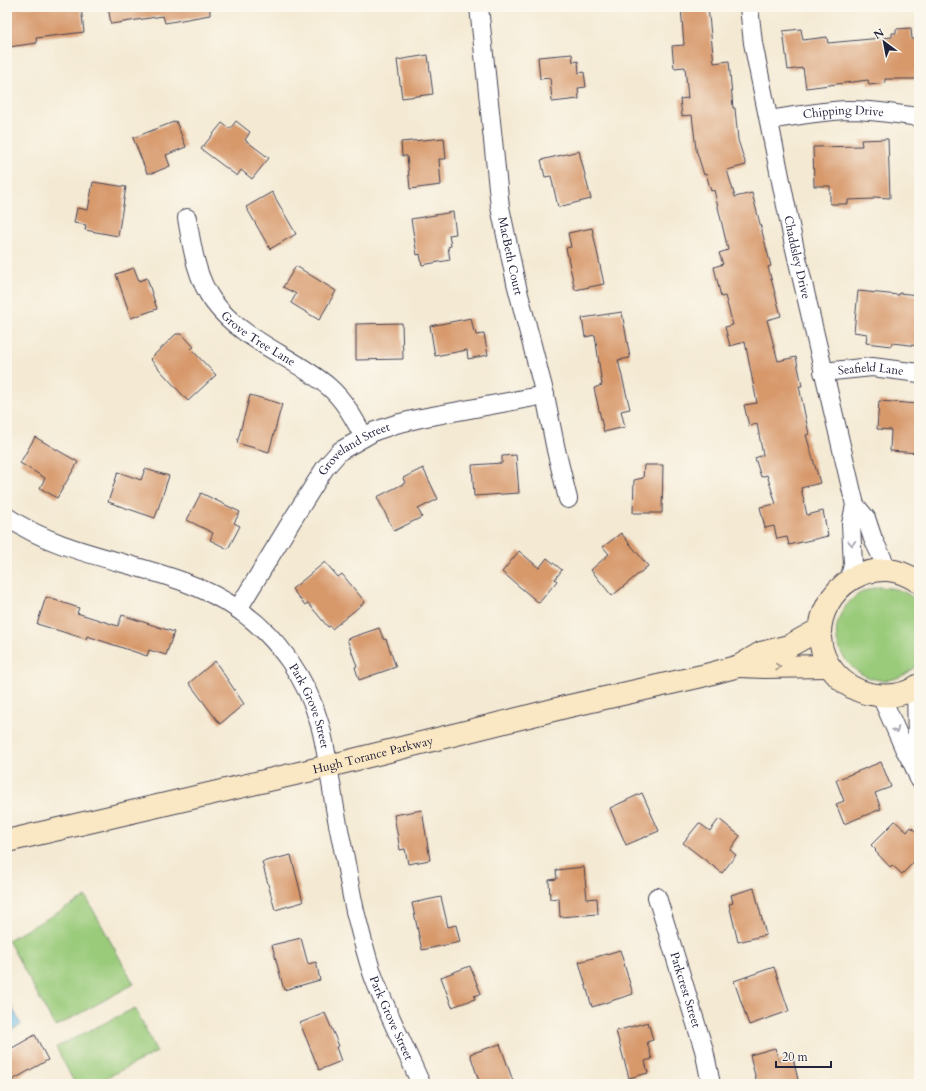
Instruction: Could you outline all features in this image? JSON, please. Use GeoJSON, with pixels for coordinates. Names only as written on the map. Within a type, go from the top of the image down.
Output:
{"type":"FeatureCollection","features":[{"type":"Feature","properties":{"kind":"street","name":"MacBeth Court"},"geometry":{"type":"LineString","coordinates":[[479,7],[500,207],[516,283],[545,395],[568,499]]}},
{"type":"Feature","properties":{"kind":"street","name":"Chaddsley Drive"},"geometry":{"type":"LineString","coordinates":[[749,7],[753,42],[794,245],[855,505],[851,524],[853,565],[849,580]]}},
{"type":"Feature","properties":{"kind":"street","name":"Chipping Drive"},"geometry":{"type":"LineString","coordinates":[[769,120],[819,112],[850,110],[919,116]]}},
{"type":"Feature","properties":{"kind":"street","name":"Grove Tree Lane"},"geometry":{"type":"LineString","coordinates":[[187,218],[191,244],[198,270],[206,290],[213,301],[230,320],[250,335],[307,370],[330,388],[352,414],[364,437]]}},
{"type":"Feature","properties":{"kind":"street","name":"Seafield Lane"},"geometry":{"type":"LineString","coordinates":[[823,372],[872,367],[919,373]]}},
{"type":"Feature","properties":{"kind":"street","name":"Groveland Street"},"geometry":{"type":"LineString","coordinates":[[238,610],[325,468],[340,451],[375,431],[421,418],[545,395]]}},
{"type":"Feature","properties":{"kind":"street","name":"Chaddsley Drive"},"geometry":{"type":"LineString","coordinates":[[855,505],[866,518],[873,539],[888,570]]}},
{"type":"Feature","properties":{"kind":"street","name":"Park Grove Street"},"geometry":{"type":"LineString","coordinates":[[7,517],[54,543],[191,584],[223,600],[257,623],[274,641],[295,669],[308,693],[320,725],[355,909],[375,980],[421,1084]]}},
{"type":"Feature","properties":{"kind":"street"},"geometry":{"type":"LineString","coordinates":[[916,772],[918,686],[899,694],[881,696],[860,692],[842,682],[829,666],[821,648],[820,629],[824,610],[834,593],[849,580],[868,572],[888,570],[907,575],[919,582]]}},
{"type":"Feature","properties":{"kind":"street","name":"Hugh Torance Parkway"},"geometry":{"type":"LineString","coordinates":[[7,841],[329,766],[565,707],[702,676],[739,666],[761,653],[789,646],[820,629]]}},
{"type":"Feature","properties":{"kind":"street","name":"Hugh Torance Parkway"},"geometry":{"type":"LineString","coordinates":[[739,666],[829,666]]}},
{"type":"Feature","properties":{"kind":"street"},"geometry":{"type":"LineString","coordinates":[[881,696],[916,772]]}},
{"type":"Feature","properties":{"kind":"street","name":"Parkcrest Street"},"geometry":{"type":"LineString","coordinates":[[657,897],[704,1050],[711,1084]]}},
{"type":"Feature","properties":{"kind":"green space"},"geometry":{"type":"Polygon","coordinates":[[[879,587],[901,591],[919,603],[919,663],[910,671],[894,679],[878,680],[863,675],[851,666],[841,653],[837,638],[838,622],[846,606],[859,594],[879,587]]]}},
{"type":"Feature","properties":{"kind":"green space"},"geometry":{"type":"Polygon","coordinates":[[[86,897],[134,984],[55,1027],[8,940],[86,897]]]}},
{"type":"Feature","properties":{"kind":"green space"},"geometry":{"type":"Polygon","coordinates":[[[135,1008],[157,1052],[94,1084],[75,1084],[56,1047],[135,1008]]]}},
{"type":"Feature","properties":{"kind":"water"},"geometry":{"type":"Polygon","coordinates":[[[7,997],[21,1025],[7,1032],[7,997]]]}},
{"type":"Feature","properties":{"kind":"building"},"geometry":{"type":"Polygon","coordinates":[[[7,7],[81,7],[84,32],[36,38],[37,43],[9,47],[7,36],[7,7]]]}},
{"type":"Feature","properties":{"kind":"building"},"geometry":{"type":"Polygon","coordinates":[[[108,7],[210,7],[210,15],[165,23],[163,16],[111,24],[108,7]]]}},
{"type":"Feature","properties":{"kind":"building"},"geometry":{"type":"Polygon","coordinates":[[[681,7],[708,7],[714,63],[729,61],[733,108],[735,108],[738,140],[746,165],[727,170],[735,197],[752,193],[771,266],[768,267],[781,316],[767,320],[778,361],[796,357],[802,386],[799,386],[809,434],[806,435],[820,483],[801,488],[807,515],[823,511],[828,536],[789,545],[787,537],[777,539],[774,526],[765,528],[760,507],[776,504],[767,475],[761,477],[755,458],[763,455],[757,424],[749,426],[744,405],[757,403],[745,342],[730,346],[725,327],[733,325],[725,296],[721,297],[714,267],[723,264],[719,253],[728,250],[714,190],[711,191],[706,174],[704,175],[696,149],[692,115],[682,116],[680,99],[688,98],[685,67],[674,68],[672,46],[684,45],[681,7]]]}},
{"type":"Feature","properties":{"kind":"building"},"geometry":{"type":"Polygon","coordinates":[[[911,28],[912,39],[919,39],[919,79],[885,79],[885,83],[869,85],[868,80],[806,88],[803,68],[788,70],[783,31],[801,29],[803,40],[827,37],[828,43],[892,37],[892,33],[896,33],[896,29],[911,28]]]}},
{"type":"Feature","properties":{"kind":"building"},"geometry":{"type":"Polygon","coordinates":[[[572,54],[573,62],[578,61],[579,73],[584,72],[586,87],[578,88],[579,99],[552,102],[550,78],[540,79],[538,57],[572,54]]]}},
{"type":"Feature","properties":{"kind":"building"},"geometry":{"type":"Polygon","coordinates":[[[428,55],[433,94],[402,98],[397,60],[428,55]]]}},
{"type":"Feature","properties":{"kind":"building"},"geometry":{"type":"Polygon","coordinates":[[[176,121],[186,147],[166,155],[170,166],[153,173],[147,173],[133,138],[176,121]]]}},
{"type":"Feature","properties":{"kind":"building"},"geometry":{"type":"Polygon","coordinates":[[[236,121],[250,132],[245,140],[269,158],[252,179],[241,170],[237,176],[201,149],[222,123],[230,129],[236,121]]]}},
{"type":"Feature","properties":{"kind":"building"},"geometry":{"type":"Polygon","coordinates":[[[444,138],[446,159],[439,159],[441,185],[410,189],[407,156],[402,156],[401,142],[444,138]]]}},
{"type":"Feature","properties":{"kind":"building"},"geometry":{"type":"Polygon","coordinates":[[[888,139],[890,198],[874,197],[874,199],[848,200],[848,204],[830,204],[830,186],[814,186],[813,147],[862,146],[861,140],[888,139]]]}},
{"type":"Feature","properties":{"kind":"building"},"geometry":{"type":"Polygon","coordinates":[[[579,151],[591,199],[558,207],[551,176],[545,177],[541,160],[579,151]]]}},
{"type":"Feature","properties":{"kind":"building"},"geometry":{"type":"Polygon","coordinates":[[[93,182],[126,187],[118,236],[85,230],[86,225],[74,223],[77,208],[88,210],[93,182]]]}},
{"type":"Feature","properties":{"kind":"building"},"geometry":{"type":"Polygon","coordinates":[[[272,192],[296,234],[270,249],[246,207],[272,192]]]}},
{"type":"Feature","properties":{"kind":"building"},"geometry":{"type":"Polygon","coordinates":[[[453,212],[456,234],[449,235],[451,246],[448,247],[450,260],[422,265],[420,254],[417,255],[411,219],[453,212]]]}},
{"type":"Feature","properties":{"kind":"building"},"geometry":{"type":"Polygon","coordinates":[[[592,228],[604,284],[575,290],[566,248],[571,247],[568,233],[592,228]]]}},
{"type":"Feature","properties":{"kind":"building"},"geometry":{"type":"Polygon","coordinates":[[[296,266],[336,291],[319,320],[291,303],[296,294],[283,287],[296,266]]]}},
{"type":"Feature","properties":{"kind":"building"},"geometry":{"type":"Polygon","coordinates":[[[134,268],[139,281],[147,278],[157,309],[131,318],[116,274],[134,268]]]}},
{"type":"Feature","properties":{"kind":"building"},"geometry":{"type":"Polygon","coordinates":[[[858,291],[899,295],[899,293],[918,295],[916,313],[919,314],[919,346],[892,343],[891,346],[866,343],[867,334],[854,332],[858,291]]]}},
{"type":"Feature","properties":{"kind":"building"},"geometry":{"type":"Polygon","coordinates":[[[622,312],[630,358],[618,360],[630,409],[621,411],[625,427],[604,432],[594,388],[602,385],[595,335],[585,337],[582,318],[622,312]]]}},
{"type":"Feature","properties":{"kind":"building"},"geometry":{"type":"Polygon","coordinates":[[[471,318],[476,335],[484,334],[488,355],[468,359],[467,350],[435,356],[430,326],[471,318]]]}},
{"type":"Feature","properties":{"kind":"building"},"geometry":{"type":"Polygon","coordinates":[[[402,323],[403,359],[356,360],[356,324],[402,323]]]}},
{"type":"Feature","properties":{"kind":"building"},"geometry":{"type":"Polygon","coordinates":[[[176,334],[182,334],[194,347],[191,349],[216,375],[188,401],[150,359],[176,334]]]}},
{"type":"Feature","properties":{"kind":"building"},"geometry":{"type":"Polygon","coordinates":[[[250,395],[282,404],[269,452],[237,443],[250,395]]]}},
{"type":"Feature","properties":{"kind":"building"},"geometry":{"type":"Polygon","coordinates":[[[879,401],[919,404],[919,453],[890,451],[891,430],[877,429],[879,401]]]}},
{"type":"Feature","properties":{"kind":"building"},"geometry":{"type":"Polygon","coordinates":[[[35,437],[78,462],[57,498],[40,488],[45,478],[20,463],[35,437]]]}},
{"type":"Feature","properties":{"kind":"building"},"geometry":{"type":"Polygon","coordinates":[[[516,455],[519,493],[474,496],[472,465],[502,463],[502,456],[516,455]]]}},
{"type":"Feature","properties":{"kind":"building"},"geometry":{"type":"Polygon","coordinates":[[[644,465],[663,465],[662,513],[633,513],[634,480],[643,478],[644,465]]]}},
{"type":"Feature","properties":{"kind":"building"},"geometry":{"type":"Polygon","coordinates":[[[423,468],[438,499],[418,509],[422,517],[394,531],[377,497],[405,483],[403,478],[423,468]]]}},
{"type":"Feature","properties":{"kind":"building"},"geometry":{"type":"Polygon","coordinates":[[[145,469],[169,476],[155,518],[108,502],[118,472],[141,480],[145,469]]]}},
{"type":"Feature","properties":{"kind":"building"},"geometry":{"type":"Polygon","coordinates":[[[201,493],[240,512],[234,523],[240,526],[228,549],[210,540],[213,533],[187,520],[201,493]]]}},
{"type":"Feature","properties":{"kind":"building"},"geometry":{"type":"Polygon","coordinates":[[[621,533],[648,566],[612,596],[591,570],[609,554],[603,547],[621,533]]]}},
{"type":"Feature","properties":{"kind":"building"},"geometry":{"type":"Polygon","coordinates":[[[519,551],[539,568],[547,558],[562,570],[555,579],[557,581],[539,603],[502,572],[519,551]]]}},
{"type":"Feature","properties":{"kind":"building"},"geometry":{"type":"Polygon","coordinates":[[[325,562],[338,577],[342,574],[365,602],[332,629],[330,626],[328,627],[308,603],[305,605],[292,589],[325,562]]]}},
{"type":"Feature","properties":{"kind":"building"},"geometry":{"type":"Polygon","coordinates":[[[46,597],[79,608],[77,613],[118,626],[122,615],[174,632],[166,655],[149,650],[147,656],[87,636],[86,639],[37,624],[46,597]]]}},
{"type":"Feature","properties":{"kind":"building"},"geometry":{"type":"Polygon","coordinates":[[[379,628],[384,640],[386,639],[396,667],[359,680],[355,667],[357,666],[347,639],[379,628]]]}},
{"type":"Feature","properties":{"kind":"building"},"geometry":{"type":"Polygon","coordinates":[[[215,661],[244,704],[220,724],[189,683],[215,661]]]}},
{"type":"Feature","properties":{"kind":"building"},"geometry":{"type":"Polygon","coordinates":[[[881,762],[891,787],[875,793],[881,809],[844,824],[836,804],[844,801],[836,780],[881,762]]]}},
{"type":"Feature","properties":{"kind":"building"},"geometry":{"type":"Polygon","coordinates":[[[642,793],[659,831],[626,845],[610,808],[642,793]]]}},
{"type":"Feature","properties":{"kind":"building"},"geometry":{"type":"Polygon","coordinates":[[[422,810],[430,860],[408,864],[405,849],[400,850],[394,815],[422,810]]]}},
{"type":"Feature","properties":{"kind":"building"},"geometry":{"type":"Polygon","coordinates":[[[719,819],[740,836],[730,850],[736,855],[722,873],[683,843],[699,823],[710,831],[719,819]]]}},
{"type":"Feature","properties":{"kind":"building"},"geometry":{"type":"Polygon","coordinates":[[[895,821],[907,832],[911,827],[919,835],[919,857],[902,874],[892,865],[890,867],[871,845],[895,821]]]}},
{"type":"Feature","properties":{"kind":"building"},"geometry":{"type":"Polygon","coordinates":[[[291,855],[303,902],[275,910],[262,862],[291,855]]]}},
{"type":"Feature","properties":{"kind":"building"},"geometry":{"type":"Polygon","coordinates":[[[584,867],[587,899],[597,898],[598,914],[560,917],[559,898],[550,899],[549,880],[557,879],[556,870],[584,867]]]}},
{"type":"Feature","properties":{"kind":"building"},"geometry":{"type":"Polygon","coordinates":[[[754,888],[766,935],[738,942],[729,904],[733,903],[731,895],[754,888]]]}},
{"type":"Feature","properties":{"kind":"building"},"geometry":{"type":"Polygon","coordinates":[[[441,897],[448,927],[456,925],[460,942],[422,950],[412,903],[441,897]]]}},
{"type":"Feature","properties":{"kind":"building"},"geometry":{"type":"Polygon","coordinates":[[[301,938],[308,964],[316,962],[320,980],[284,990],[272,945],[301,938]]]}},
{"type":"Feature","properties":{"kind":"building"},"geometry":{"type":"Polygon","coordinates":[[[620,950],[633,994],[592,1007],[579,962],[620,950]]]}},
{"type":"Feature","properties":{"kind":"building"},"geometry":{"type":"Polygon","coordinates":[[[470,966],[481,994],[474,996],[475,999],[452,1007],[441,977],[470,966]]]}},
{"type":"Feature","properties":{"kind":"building"},"geometry":{"type":"Polygon","coordinates":[[[774,967],[789,1011],[749,1025],[734,981],[774,967]]]}},
{"type":"Feature","properties":{"kind":"building"},"geometry":{"type":"Polygon","coordinates":[[[325,1013],[339,1046],[336,1047],[341,1061],[319,1070],[300,1023],[325,1013]]]}},
{"type":"Feature","properties":{"kind":"building"},"geometry":{"type":"Polygon","coordinates":[[[648,1022],[653,1040],[647,1042],[652,1059],[645,1061],[648,1073],[629,1078],[616,1031],[648,1022]]]}},
{"type":"Feature","properties":{"kind":"building"},"geometry":{"type":"Polygon","coordinates":[[[35,1035],[48,1060],[7,1083],[7,1051],[35,1035]]]}},
{"type":"Feature","properties":{"kind":"building"},"geometry":{"type":"Polygon","coordinates":[[[500,1044],[514,1084],[480,1084],[470,1054],[500,1044]]]}},
{"type":"Feature","properties":{"kind":"building"},"geometry":{"type":"Polygon","coordinates":[[[775,1048],[779,1061],[793,1058],[799,1084],[757,1084],[750,1055],[775,1048]]]}}]}
